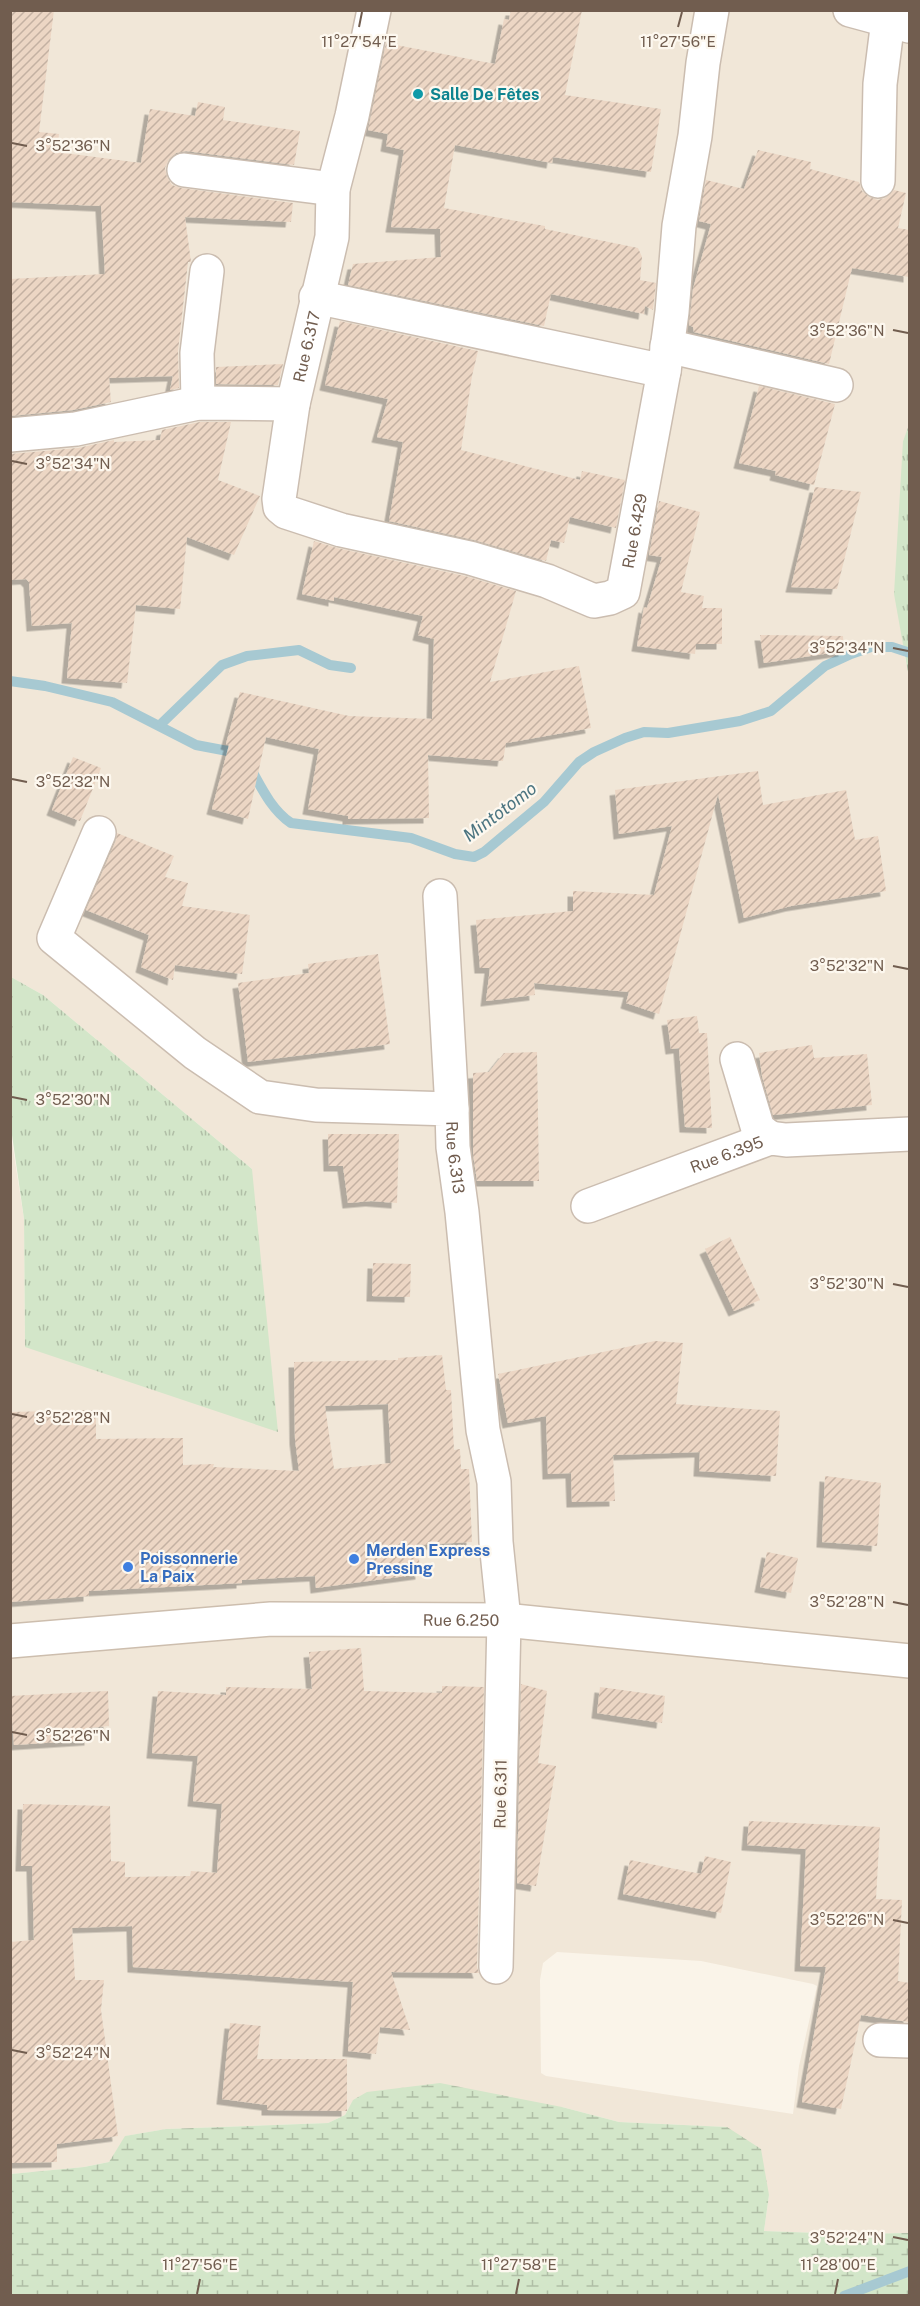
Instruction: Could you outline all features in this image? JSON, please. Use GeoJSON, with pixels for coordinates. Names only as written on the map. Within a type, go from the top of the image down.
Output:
{"type":"FeatureCollection","features":[{"type":"Feature","properties":{"kind":"street","name":"Rue 6.317"},"geometry":{"type":"LineString","coordinates":[[10,435],[76,429],[198,403],[293,404],[316,297],[332,237],[333,189],[352,116],[374,10]]}},
{"type":"Feature","properties":{"kind":"street","name":"Rue 6.429"},"geometry":{"type":"LineString","coordinates":[[293,404],[279,499],[280,507],[286,512],[341,530],[470,558],[547,581],[594,601],[610,598],[623,592],[665,359],[679,226],[712,10]]}},
{"type":"Feature","properties":{"kind":"street"},"geometry":{"type":"LineString","coordinates":[[850,10],[899,23],[880,84],[878,181]]}},
{"type":"Feature","properties":{"kind":"street"},"geometry":{"type":"LineString","coordinates":[[184,170],[333,189]]}},
{"type":"Feature","properties":{"kind":"street"},"geometry":{"type":"LineString","coordinates":[[198,403],[197,353],[207,271]]}},
{"type":"Feature","properties":{"kind":"street"},"geometry":{"type":"LineString","coordinates":[[316,297],[665,359],[836,386]]}},
{"type":"Feature","properties":{"kind":"street","name":"Rue 6.313"},"geometry":{"type":"LineString","coordinates":[[99,832],[54,938],[195,1053],[260,1097],[316,1105],[452,1109],[453,1147],[462,1212],[483,1430],[494,1482],[496,1542],[504,1620]]}},
{"type":"Feature","properties":{"kind":"street"},"geometry":{"type":"LineString","coordinates":[[440,896],[452,1109]]}},
{"type":"Feature","properties":{"kind":"street"},"geometry":{"type":"LineString","coordinates":[[737,1059],[758,1129],[770,1138]]}},
{"type":"Feature","properties":{"kind":"street","name":"Rue 6.395"},"geometry":{"type":"LineString","coordinates":[[588,1206],[770,1138],[786,1140],[909,1134]]}},
{"type":"Feature","properties":{"kind":"street","name":"Rue 6.250"},"geometry":{"type":"LineString","coordinates":[[10,1641],[271,1620],[504,1620],[909,1661]]}},
{"type":"Feature","properties":{"kind":"street","name":"Rue 6.311"},"geometry":{"type":"LineString","coordinates":[[496,1967],[504,1620]]}},
{"type":"Feature","properties":{"kind":"shaded area"},"geometry":{"type":"Polygon","coordinates":[[[11,11],[909,11],[910,425],[903,441],[903,650],[910,678],[909,2233],[847,2234],[764,2231],[769,2195],[727,2127],[619,2122],[562,2107],[353,2101],[345,2115],[328,2123],[166,2129],[126,2136],[109,2162],[84,2167],[11,2174],[10,1129],[24,1219],[25,1346],[64,1358],[252,1169],[43,995],[11,977],[11,11]],[[557,1952],[543,1963],[540,1980],[541,2073],[546,2076],[793,2114],[799,2066],[817,1986],[701,1961],[557,1952]]]}},
{"type":"Feature","properties":{"kind":"green space"},"geometry":{"type":"Polygon","coordinates":[[[909,425],[909,678],[894,594],[903,441],[909,425]]]}},
{"type":"Feature","properties":{"kind":"green space"},"geometry":{"type":"Polygon","coordinates":[[[11,977],[43,995],[252,1169],[278,1432],[25,1347],[24,1219],[11,1128],[11,977]]]}},
{"type":"Feature","properties":{"kind":"green space"},"geometry":{"type":"Polygon","coordinates":[[[440,2083],[562,2107],[619,2122],[727,2127],[761,2149],[769,2195],[764,2231],[847,2234],[909,2233],[909,2295],[11,2296],[11,2174],[84,2167],[109,2162],[125,2136],[166,2129],[328,2123],[345,2115],[353,2100],[367,2092],[440,2083]]]}},
{"type":"Feature","properties":{"kind":"building"},"geometry":{"type":"Polygon","coordinates":[[[10,10],[54,10],[39,132],[59,134],[57,152],[141,163],[150,109],[195,116],[198,102],[225,107],[223,120],[300,131],[294,165],[186,151],[176,153],[169,159],[165,168],[172,185],[293,203],[291,222],[185,217],[191,262],[188,262],[178,351],[179,388],[170,390],[173,376],[109,378],[111,402],[73,410],[10,416],[10,279],[105,274],[101,206],[10,202],[10,10]]]}},
{"type":"Feature","properties":{"kind":"building"},"geometry":{"type":"Polygon","coordinates":[[[511,10],[582,10],[565,95],[661,109],[651,172],[553,157],[552,163],[455,145],[444,208],[545,226],[545,229],[638,248],[642,257],[640,280],[656,283],[653,310],[645,306],[644,314],[551,294],[544,326],[348,285],[353,264],[441,257],[440,229],[391,227],[404,150],[386,146],[388,134],[368,130],[386,43],[495,64],[504,19],[509,20],[511,10]]]}},
{"type":"Feature","properties":{"kind":"building"},"geometry":{"type":"Polygon","coordinates":[[[758,150],[811,162],[810,169],[859,182],[862,191],[878,200],[886,198],[894,190],[906,193],[898,228],[909,230],[909,277],[852,268],[829,364],[694,332],[693,327],[689,325],[693,289],[711,224],[699,221],[706,180],[744,189],[758,150]]]}},
{"type":"Feature","properties":{"kind":"building"},"geometry":{"type":"Polygon","coordinates":[[[340,321],[478,351],[461,450],[580,480],[582,471],[625,480],[616,528],[570,517],[564,543],[551,540],[546,561],[474,540],[389,521],[403,442],[377,437],[388,399],[325,385],[340,321]]]}},
{"type":"Feature","properties":{"kind":"building"},"geometry":{"type":"Polygon","coordinates":[[[283,364],[278,385],[216,384],[216,367],[283,364]]]}},
{"type":"Feature","properties":{"kind":"building"},"geometry":{"type":"Polygon","coordinates":[[[759,386],[835,404],[814,485],[775,475],[776,471],[739,463],[759,386]]]}},
{"type":"Feature","properties":{"kind":"building"},"geometry":{"type":"Polygon","coordinates":[[[200,422],[231,422],[218,480],[260,496],[234,555],[187,537],[180,609],[136,605],[127,683],[67,678],[72,623],[32,626],[29,582],[26,579],[10,580],[10,454],[78,448],[114,440],[114,442],[160,440],[162,430],[200,422]]]}},
{"type":"Feature","properties":{"kind":"building"},"geometry":{"type":"Polygon","coordinates":[[[815,487],[861,492],[837,589],[791,587],[815,487]]]}},
{"type":"Feature","properties":{"kind":"building"},"geometry":{"type":"Polygon","coordinates":[[[659,501],[700,512],[681,592],[704,596],[702,608],[722,608],[722,644],[696,644],[695,654],[637,646],[644,607],[647,608],[662,557],[649,555],[659,501]]]}},
{"type":"Feature","properties":{"kind":"building"},"geometry":{"type":"Polygon","coordinates":[[[314,541],[465,576],[516,591],[490,682],[579,666],[591,728],[506,743],[503,761],[428,755],[429,818],[348,819],[348,816],[308,809],[319,749],[266,737],[248,819],[212,809],[240,692],[349,716],[432,719],[434,639],[418,635],[423,616],[334,597],[334,601],[302,594],[314,541]]]}},
{"type":"Feature","properties":{"kind":"building"},"geometry":{"type":"Polygon","coordinates":[[[760,635],[843,636],[844,651],[764,663],[760,635]]]}},
{"type":"Feature","properties":{"kind":"building"},"geometry":{"type":"Polygon","coordinates":[[[73,757],[101,768],[80,821],[52,810],[73,757]]]}},
{"type":"Feature","properties":{"kind":"building"},"geometry":{"type":"Polygon","coordinates":[[[758,771],[763,805],[846,790],[855,840],[878,836],[886,891],[791,906],[744,918],[718,794],[659,1014],[626,1003],[629,992],[534,983],[535,995],[486,1001],[490,968],[480,968],[476,920],[573,911],[573,891],[654,895],[672,826],[619,834],[615,790],[758,771]]]}},
{"type":"Feature","properties":{"kind":"building"},"geometry":{"type":"Polygon","coordinates":[[[117,833],[174,856],[165,877],[188,883],[182,906],[250,915],[242,974],[175,965],[173,980],[141,967],[149,935],[86,910],[117,833]]]}},
{"type":"Feature","properties":{"kind":"building"},"geometry":{"type":"Polygon","coordinates":[[[378,954],[390,1044],[248,1062],[238,983],[309,973],[308,964],[378,954]]]}},
{"type":"Feature","properties":{"kind":"building"},"geometry":{"type":"Polygon","coordinates":[[[697,1016],[699,1033],[707,1033],[712,1128],[685,1127],[679,1048],[671,1049],[667,1020],[697,1016]]]}},
{"type":"Feature","properties":{"kind":"building"},"geometry":{"type":"Polygon","coordinates":[[[812,1045],[814,1058],[867,1054],[872,1105],[773,1115],[762,1076],[759,1053],[812,1045]]]}},
{"type":"Feature","properties":{"kind":"building"},"geometry":{"type":"Polygon","coordinates":[[[537,1052],[539,1181],[477,1181],[473,1154],[473,1073],[489,1072],[504,1053],[537,1052]]]}},
{"type":"Feature","properties":{"kind":"building"},"geometry":{"type":"Polygon","coordinates":[[[328,1134],[399,1134],[397,1203],[371,1201],[348,1203],[343,1166],[329,1166],[328,1134]]]}},
{"type":"Feature","properties":{"kind":"building"},"geometry":{"type":"Polygon","coordinates":[[[730,1237],[760,1300],[734,1311],[705,1249],[730,1237]]]}},
{"type":"Feature","properties":{"kind":"building"},"geometry":{"type":"Polygon","coordinates":[[[373,1263],[411,1264],[410,1297],[372,1296],[373,1263]]]}},
{"type":"Feature","properties":{"kind":"building"},"geometry":{"type":"Polygon","coordinates":[[[655,1341],[683,1343],[676,1404],[780,1411],[776,1476],[699,1471],[700,1452],[613,1455],[615,1501],[572,1502],[571,1473],[548,1474],[546,1416],[508,1423],[498,1374],[655,1341]]]}},
{"type":"Feature","properties":{"kind":"building"},"geometry":{"type":"Polygon","coordinates":[[[442,1355],[446,1390],[451,1390],[454,1450],[460,1449],[461,1469],[469,1469],[472,1542],[417,1545],[421,1574],[316,1588],[315,1576],[242,1580],[242,1583],[89,1591],[89,1596],[10,1602],[10,1412],[96,1410],[96,1439],[183,1438],[183,1465],[214,1464],[213,1467],[299,1471],[295,1439],[294,1362],[398,1360],[398,1358],[442,1355]],[[388,1404],[325,1406],[334,1469],[391,1463],[388,1404]]]}},
{"type":"Feature","properties":{"kind":"building"},"geometry":{"type":"Polygon","coordinates":[[[825,1476],[881,1483],[877,1546],[822,1542],[825,1476]]]}},
{"type":"Feature","properties":{"kind":"building"},"geometry":{"type":"Polygon","coordinates":[[[767,1552],[798,1558],[791,1593],[760,1587],[767,1552]]]}},
{"type":"Feature","properties":{"kind":"building"},"geometry":{"type":"Polygon","coordinates":[[[361,1648],[364,1691],[442,1693],[442,1686],[484,1687],[477,1967],[479,1973],[391,1972],[410,2030],[380,2027],[376,2054],[348,2051],[353,1982],[133,1967],[132,1926],[72,1928],[75,1980],[104,1980],[101,2010],[118,2136],[57,2144],[57,2162],[10,2163],[10,1942],[34,1940],[32,1866],[21,1866],[23,1804],[110,1806],[111,1861],[125,1862],[125,1877],[190,1876],[191,1871],[217,1873],[222,1804],[193,1801],[198,1756],[152,1753],[158,1691],[226,1695],[226,1687],[312,1689],[309,1652],[361,1648]]]}},
{"type":"Feature","properties":{"kind":"building"},"geometry":{"type":"Polygon","coordinates":[[[521,1684],[547,1691],[538,1763],[556,1766],[536,1886],[517,1883],[521,1684]]]}},
{"type":"Feature","properties":{"kind":"building"},"geometry":{"type":"Polygon","coordinates":[[[600,1687],[665,1696],[662,1723],[597,1713],[600,1687]]]}},
{"type":"Feature","properties":{"kind":"building"},"geometry":{"type":"Polygon","coordinates":[[[108,1691],[109,1726],[89,1728],[90,1740],[14,1745],[10,1696],[108,1691]]]}},
{"type":"Feature","properties":{"kind":"building"},"geometry":{"type":"Polygon","coordinates":[[[749,1821],[880,1827],[876,1899],[902,1900],[898,1981],[909,1983],[909,2022],[861,2015],[841,2109],[802,2102],[826,1967],[800,1966],[806,1849],[747,1845],[749,1821]]]}},
{"type":"Feature","properties":{"kind":"building"},"geometry":{"type":"Polygon","coordinates":[[[705,1856],[731,1862],[721,1913],[623,1894],[630,1860],[701,1874],[705,1856]]]}},
{"type":"Feature","properties":{"kind":"building"},"geometry":{"type":"Polygon","coordinates":[[[230,2023],[261,2026],[257,2059],[347,2059],[347,2111],[267,2110],[267,2105],[222,2099],[230,2023]]]}},
{"type":"Feature","properties":{"kind":"waterway","name":"Mintotomo"},"geometry":{"type":"LineString","coordinates":[[251,769],[273,805],[291,823],[411,838],[455,854],[474,857],[484,852],[544,802],[579,762],[594,752],[644,732],[668,733],[740,721],[771,711],[825,666],[871,647],[892,647],[910,653]]}},
{"type":"Feature","properties":{"kind":"waterway"},"geometry":{"type":"LineString","coordinates":[[162,723],[222,665],[247,656],[299,650]]}},
{"type":"Feature","properties":{"kind":"waterway"},"geometry":{"type":"LineString","coordinates":[[301,651],[330,665],[351,668]]}},
{"type":"Feature","properties":{"kind":"waterway","name":"Mintotomo"},"geometry":{"type":"LineString","coordinates":[[10,681],[45,686],[112,702],[196,745],[239,755]]}},
{"type":"Feature","properties":{"kind":"waterway"},"geometry":{"type":"LineString","coordinates":[[844,2296],[910,2271]]}},
{"type":"Feature","properties":{"kind":"place","name":"Salle De Fêtes"},"geometry":{"type":"Point","coordinates":[418,94]}},
{"type":"Feature","properties":{"kind":"place","name":"Merden Express Pressing"},"geometry":{"type":"Point","coordinates":[354,1559]}},
{"type":"Feature","properties":{"kind":"place","name":"Poissonnerie La Paix"},"geometry":{"type":"Point","coordinates":[128,1567]}}]}
